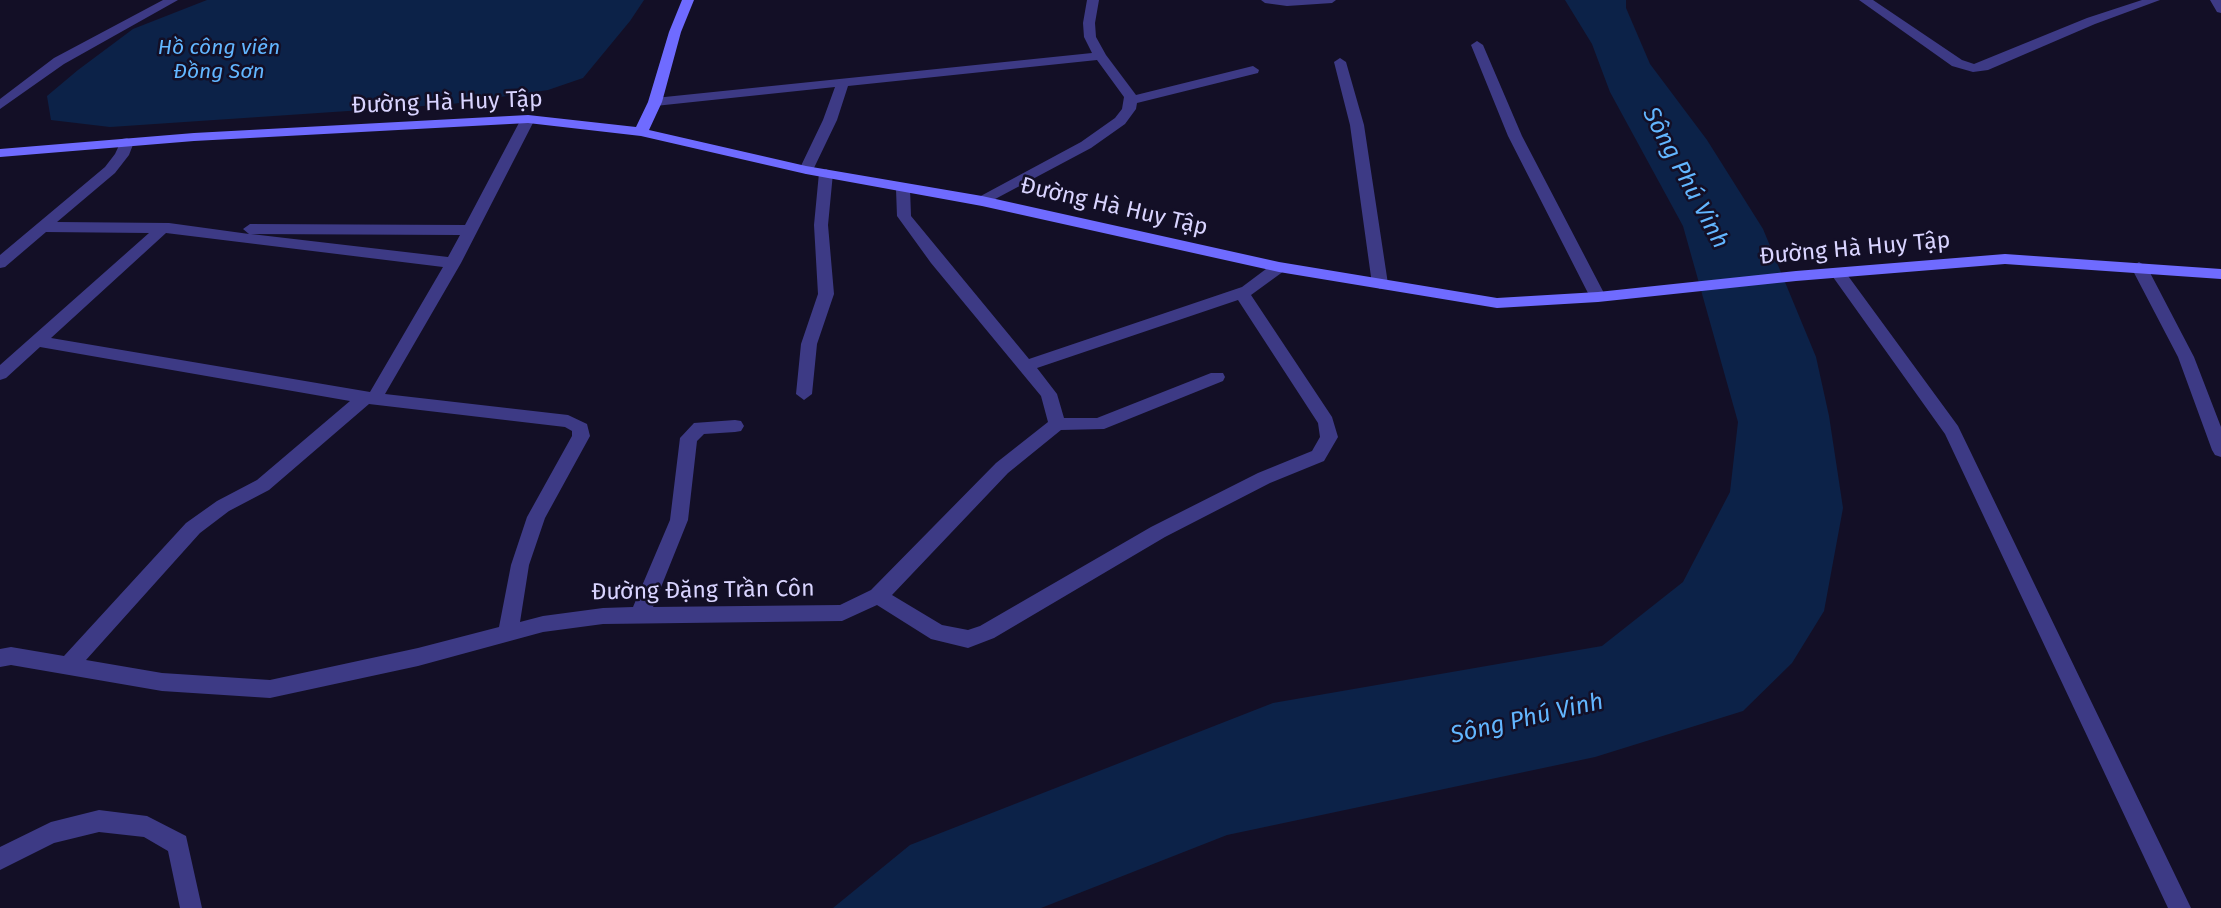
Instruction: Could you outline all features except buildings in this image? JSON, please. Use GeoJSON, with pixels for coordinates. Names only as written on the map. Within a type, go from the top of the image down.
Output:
{"type":"FeatureCollection","features":[{"type":"Feature","properties":{"kind":"main road"},"geometry":{"type":"LineString","coordinates":[[641,132],[655,102],[675,32],[688,0]]}},
{"type":"Feature","properties":{"kind":"main road","name":"Đường Hà Huy Tập"},"geometry":{"type":"LineString","coordinates":[[0,153],[127,142],[528,118],[641,132],[806,170],[982,201],[1279,267],[1497,303],[1598,297],[1796,276],[2005,259],[2221,274]]}},
{"type":"Feature","properties":{"kind":"street"},"geometry":{"type":"LineString","coordinates":[[0,105],[59,61],[172,0]]}},
{"type":"Feature","properties":{"kind":"street"},"geometry":{"type":"LineString","coordinates":[[1093,0],[1088,28],[1100,56],[1132,100]]}},
{"type":"Feature","properties":{"kind":"street"},"geometry":{"type":"LineString","coordinates":[[1865,0],[1957,63],[1973,68],[1983,67],[2091,21],[2154,0]]}},
{"type":"Feature","properties":{"kind":"street"},"geometry":{"type":"LineString","coordinates":[[2217,0],[2221,9]]}},
{"type":"Feature","properties":{"kind":"street"},"geometry":{"type":"LineString","coordinates":[[1477,46],[1515,136],[1598,297]]}},
{"type":"Feature","properties":{"kind":"street"},"geometry":{"type":"LineString","coordinates":[[655,102],[842,85],[1100,56]]}},
{"type":"Feature","properties":{"kind":"street"},"geometry":{"type":"LineString","coordinates":[[1340,62],[1357,125],[1380,284]]}},
{"type":"Feature","properties":{"kind":"street"},"geometry":{"type":"LineString","coordinates":[[982,201],[1100,136],[1120,121],[1132,100],[1253,70]]}},
{"type":"Feature","properties":{"kind":"street"},"geometry":{"type":"LineString","coordinates":[[806,170],[830,120],[842,85]]}},
{"type":"Feature","properties":{"kind":"street"},"geometry":{"type":"LineString","coordinates":[[67,667],[193,528],[223,506],[263,485],[370,398],[453,263],[528,118]]}},
{"type":"Feature","properties":{"kind":"street"},"geometry":{"type":"LineString","coordinates":[[0,263],[110,170],[122,155],[127,142]]}},
{"type":"Feature","properties":{"kind":"street"},"geometry":{"type":"LineString","coordinates":[[804,394],[809,344],[826,294],[821,225],[826,173]]}},
{"type":"Feature","properties":{"kind":"street"},"geometry":{"type":"LineString","coordinates":[[903,189],[904,216],[936,259],[1049,394],[1057,424],[1098,424],[1217,377]]}},
{"type":"Feature","properties":{"kind":"street"},"geometry":{"type":"LineString","coordinates":[[42,227],[470,230]]}},
{"type":"Feature","properties":{"kind":"street"},"geometry":{"type":"LineString","coordinates":[[0,374],[163,228],[453,263]]}},
{"type":"Feature","properties":{"kind":"street"},"geometry":{"type":"LineString","coordinates":[[1026,366],[1242,293],[1259,284],[1279,267]]}},
{"type":"Feature","properties":{"kind":"street"},"geometry":{"type":"LineString","coordinates":[[2139,267],[2186,357],[2221,450]]}},
{"type":"Feature","properties":{"kind":"street"},"geometry":{"type":"LineString","coordinates":[[1838,273],[1952,431],[2180,908]]}},
{"type":"Feature","properties":{"kind":"street"},"geometry":{"type":"LineString","coordinates":[[878,596],[938,633],[968,639],[987,632],[1158,532],[1264,478],[1318,456],[1329,437],[1326,422],[1242,293]]}},
{"type":"Feature","properties":{"kind":"street"},"geometry":{"type":"LineString","coordinates":[[37,341],[370,398],[568,421],[581,429],[574,452],[536,517],[520,565],[508,634]]}},
{"type":"Feature","properties":{"kind":"street","name":"Đường Đặng Trần Côn"},"geometry":{"type":"LineString","coordinates":[[0,658],[11,656],[162,681],[270,689],[359,671],[543,624],[603,616],[842,613],[878,596],[1002,468],[1057,424]]}},
{"type":"Feature","properties":{"kind":"street"},"geometry":{"type":"LineString","coordinates":[[640,615],[679,520],[689,438],[700,428],[736,426]]}},
{"type":"Feature","properties":{"kind":"street"},"geometry":{"type":"LineString","coordinates":[[0,859],[51,833],[99,821],[147,827],[178,844],[191,908]]}},
{"type":"Feature","properties":{"kind":"lane"},"geometry":{"type":"LineString","coordinates":[[1265,0],[1287,3],[1332,0]]}},
{"type":"Feature","properties":{"kind":"water","name":"Hồ công viên Đồng Sơn"},"geometry":{"type":"Polygon","coordinates":[[[207,0],[644,0],[583,78],[548,90],[452,104],[110,127],[51,120],[47,96],[78,70],[133,29],[207,0]]]}},
{"type":"Feature","properties":{"kind":"water","name":"Sông Phú Vinh"},"geometry":{"type":"Polygon","coordinates":[[[1565,0],[1626,0],[1626,8],[1650,64],[1707,140],[1763,229],[1816,357],[1829,416],[1843,508],[1824,611],[1792,663],[1743,711],[1595,757],[1227,835],[1041,908],[833,908],[910,845],[1273,703],[1602,646],[1683,582],[1730,492],[1738,422],[1683,226],[1610,92],[1592,44],[1565,0]]]}}]}
